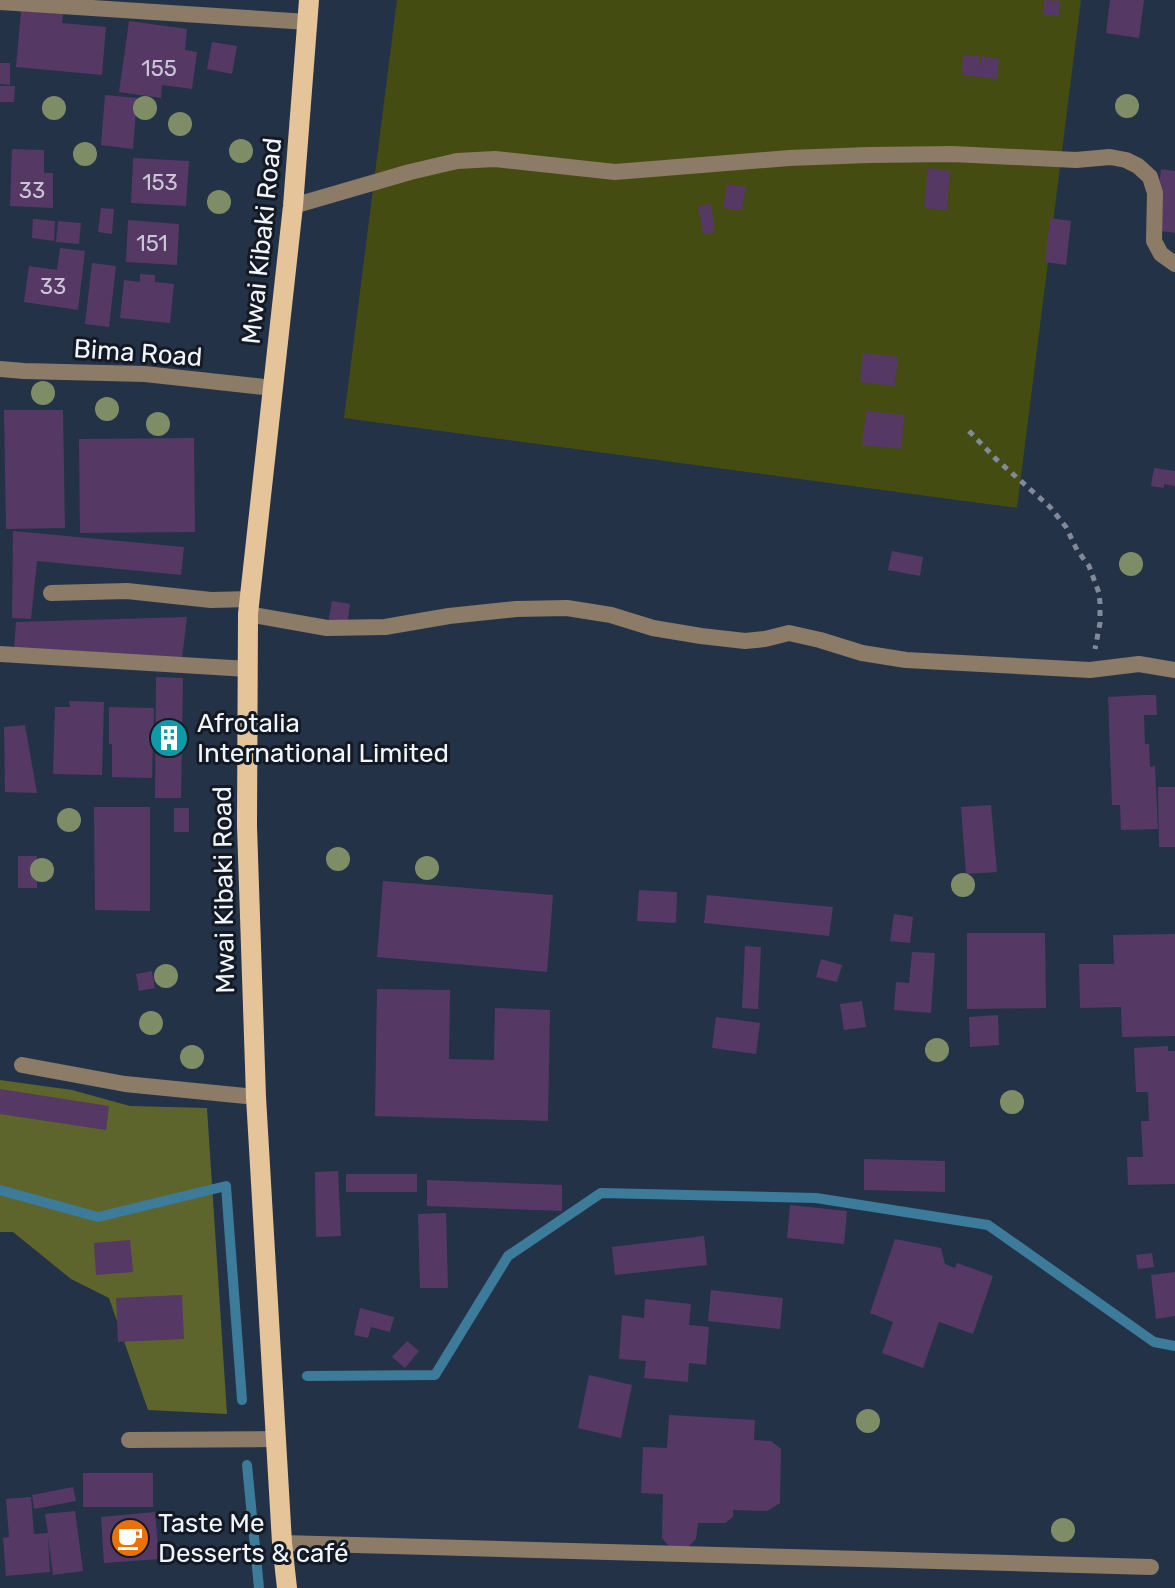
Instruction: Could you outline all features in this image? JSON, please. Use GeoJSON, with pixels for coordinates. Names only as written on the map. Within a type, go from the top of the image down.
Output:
{"type":"FeatureCollection","features":[{"type":"Feature","properties":{"kind":"main road","name":"Mwai Kibaki Road"},"geometry":{"type":"LineString","coordinates":[[287,1588],[256,1097],[247,826],[248,669],[249,606],[293,206],[309,0]]}},
{"type":"Feature","properties":{"kind":"street"},"geometry":{"type":"LineString","coordinates":[[0,2],[308,22]]}},
{"type":"Feature","properties":{"kind":"street"},"geometry":{"type":"LineString","coordinates":[[293,206],[457,161],[495,159],[615,172],[869,155],[952,154],[1076,160],[1110,157],[1126,160],[1150,177],[1155,193],[1154,241],[1161,254],[1175,264]]}},
{"type":"Feature","properties":{"kind":"street","name":"Bima Road"},"geometry":{"type":"LineString","coordinates":[[0,369],[145,374],[273,388]]}},
{"type":"Feature","properties":{"kind":"street"},"geometry":{"type":"LineString","coordinates":[[51,593],[127,591],[211,600],[249,606],[327,628],[385,627],[516,609],[567,608],[611,615],[653,628],[716,638],[745,641],[789,633],[862,653],[906,660],[1097,669],[1139,664],[1175,670]]}},
{"type":"Feature","properties":{"kind":"street"},"geometry":{"type":"LineString","coordinates":[[0,654],[248,669]]}},
{"type":"Feature","properties":{"kind":"street"},"geometry":{"type":"LineString","coordinates":[[22,1065],[125,1084],[256,1097]]}},
{"type":"Feature","properties":{"kind":"street"},"geometry":{"type":"LineString","coordinates":[[129,1440],[277,1439]]}},
{"type":"Feature","properties":{"kind":"street"},"geometry":{"type":"LineString","coordinates":[[282,1543],[1151,1567]]}},
{"type":"Feature","properties":{"kind":"path"},"geometry":{"type":"LineString","coordinates":[[969,431],[1050,507],[1089,566],[1100,603],[1100,623],[1095,643],[1097,669]]}},
{"type":"Feature","properties":{"kind":"green space"},"geometry":{"type":"Polygon","coordinates":[[[397,0],[1081,0],[1017,508],[344,418],[397,0]]]}},
{"type":"Feature","properties":{"kind":"green space"},"geometry":{"type":"Polygon","coordinates":[[[0,1080],[72,1090],[130,1106],[207,1108],[227,1414],[148,1410],[109,1298],[71,1279],[13,1232],[0,1232],[0,1080]]]}},
{"type":"Feature","properties":{"kind":"building"},"geometry":{"type":"Polygon","coordinates":[[[1044,0],[1060,1],[1059,16],[1043,15],[1044,0]]]}},
{"type":"Feature","properties":{"kind":"building"},"geometry":{"type":"Polygon","coordinates":[[[1110,0],[1144,0],[1139,38],[1106,33],[1110,0]]]}},
{"type":"Feature","properties":{"kind":"building"},"geometry":{"type":"Polygon","coordinates":[[[21,11],[63,14],[62,23],[106,27],[102,75],[16,67],[21,11]]]}},
{"type":"Feature","properties":{"kind":"building"},"geometry":{"type":"Polygon","coordinates":[[[129,21],[187,29],[185,50],[197,52],[192,89],[162,85],[161,98],[119,92],[129,21]]]}},
{"type":"Feature","properties":{"kind":"building"},"geometry":{"type":"Polygon","coordinates":[[[212,42],[237,46],[232,74],[207,69],[212,42]]]}},
{"type":"Feature","properties":{"kind":"building"},"geometry":{"type":"Polygon","coordinates":[[[963,55],[980,56],[979,73],[982,56],[999,59],[997,79],[962,75],[963,55]]]}},
{"type":"Feature","properties":{"kind":"building"},"geometry":{"type":"Polygon","coordinates":[[[0,63],[10,63],[10,85],[0,84],[0,63]]]}},
{"type":"Feature","properties":{"kind":"building"},"geometry":{"type":"Polygon","coordinates":[[[0,86],[15,86],[14,102],[0,102],[0,86]]]}},
{"type":"Feature","properties":{"kind":"building"},"geometry":{"type":"Polygon","coordinates":[[[105,95],[137,98],[133,149],[101,145],[105,95]]]}},
{"type":"Feature","properties":{"kind":"building"},"geometry":{"type":"Polygon","coordinates":[[[12,149],[44,150],[44,173],[53,173],[53,208],[10,206],[12,149]]]}},
{"type":"Feature","properties":{"kind":"building"},"geometry":{"type":"Polygon","coordinates":[[[133,158],[189,161],[186,206],[131,203],[133,158]]]}},
{"type":"Feature","properties":{"kind":"building"},"geometry":{"type":"Polygon","coordinates":[[[928,168],[950,171],[947,210],[924,208],[928,168]]]}},
{"type":"Feature","properties":{"kind":"building"},"geometry":{"type":"Polygon","coordinates":[[[1161,169],[1175,171],[1175,233],[1154,230],[1161,169]]]}},
{"type":"Feature","properties":{"kind":"building"},"geometry":{"type":"Polygon","coordinates":[[[727,184],[746,187],[742,210],[723,208],[727,184]]]}},
{"type":"Feature","properties":{"kind":"building"},"geometry":{"type":"Polygon","coordinates":[[[711,204],[715,232],[703,234],[698,206],[711,204]]]}},
{"type":"Feature","properties":{"kind":"building"},"geometry":{"type":"Polygon","coordinates":[[[101,208],[114,209],[112,234],[98,232],[101,208]]]}},
{"type":"Feature","properties":{"kind":"building"},"geometry":{"type":"Polygon","coordinates":[[[1050,218],[1071,221],[1066,265],[1045,262],[1050,218]]]}},
{"type":"Feature","properties":{"kind":"building"},"geometry":{"type":"Polygon","coordinates":[[[33,219],[55,221],[54,241],[32,238],[33,219]]]}},
{"type":"Feature","properties":{"kind":"building"},"geometry":{"type":"Polygon","coordinates":[[[128,220],[179,224],[177,265],[126,262],[128,220]]]}},
{"type":"Feature","properties":{"kind":"building"},"geometry":{"type":"Polygon","coordinates":[[[58,221],[81,223],[79,244],[56,242],[58,221]]]}},
{"type":"Feature","properties":{"kind":"building"},"geometry":{"type":"Polygon","coordinates":[[[60,248],[85,251],[78,310],[24,302],[29,266],[57,270],[60,248]]]}},
{"type":"Feature","properties":{"kind":"building"},"geometry":{"type":"Polygon","coordinates":[[[92,263],[116,266],[109,327],[85,324],[92,263]]]}},
{"type":"Feature","properties":{"kind":"building"},"geometry":{"type":"Polygon","coordinates":[[[140,274],[155,275],[155,282],[174,284],[170,323],[120,318],[124,280],[140,282],[140,274]]]}},
{"type":"Feature","properties":{"kind":"building"},"geometry":{"type":"Polygon","coordinates":[[[863,353],[898,357],[895,386],[860,382],[863,353]]]}},
{"type":"Feature","properties":{"kind":"building"},"geometry":{"type":"Polygon","coordinates":[[[4,410],[63,410],[65,528],[6,529],[4,410]]]}},
{"type":"Feature","properties":{"kind":"building"},"geometry":{"type":"Polygon","coordinates":[[[866,411],[905,415],[901,449],[862,445],[866,411]]]}},
{"type":"Feature","properties":{"kind":"building"},"geometry":{"type":"Polygon","coordinates":[[[194,438],[195,532],[80,533],[79,439],[194,438]]]}},
{"type":"Feature","properties":{"kind":"building"},"geometry":{"type":"Polygon","coordinates":[[[1154,468],[1175,471],[1175,486],[1151,486],[1154,468]]]}},
{"type":"Feature","properties":{"kind":"building"},"geometry":{"type":"Polygon","coordinates":[[[13,531],[184,547],[181,575],[37,561],[31,619],[12,618],[13,531]]]}},
{"type":"Feature","properties":{"kind":"building"},"geometry":{"type":"Polygon","coordinates":[[[892,551],[923,557],[920,576],[888,570],[892,551]]]}},
{"type":"Feature","properties":{"kind":"building"},"geometry":{"type":"Polygon","coordinates":[[[332,601],[350,604],[347,625],[328,623],[332,601]]]}},
{"type":"Feature","properties":{"kind":"building"},"geometry":{"type":"Polygon","coordinates":[[[187,617],[182,658],[14,649],[16,622],[187,617]]]}},
{"type":"Feature","properties":{"kind":"building","name":"Afrotalia International Limited"},"geometry":{"type":"Polygon","coordinates":[[[156,677],[183,678],[181,798],[155,798],[156,677]]]}},
{"type":"Feature","properties":{"kind":"building"},"geometry":{"type":"Polygon","coordinates":[[[1156,695],[1157,715],[1144,715],[1145,744],[1149,744],[1150,767],[1155,766],[1158,829],[1121,830],[1120,805],[1112,805],[1108,697],[1156,695]]]}},
{"type":"Feature","properties":{"kind":"building"},"geometry":{"type":"Polygon","coordinates":[[[69,701],[104,702],[102,775],[53,774],[55,707],[70,707],[69,701]]]}},
{"type":"Feature","properties":{"kind":"building"},"geometry":{"type":"Polygon","coordinates":[[[109,707],[154,708],[152,778],[112,777],[109,707]]]}},
{"type":"Feature","properties":{"kind":"building"},"geometry":{"type":"Polygon","coordinates":[[[25,725],[37,793],[5,792],[4,727],[25,725]]]}},
{"type":"Feature","properties":{"kind":"building"},"geometry":{"type":"Polygon","coordinates":[[[1158,787],[1175,787],[1175,847],[1159,847],[1158,787]]]}},
{"type":"Feature","properties":{"kind":"building"},"geometry":{"type":"Polygon","coordinates":[[[991,805],[997,872],[966,874],[961,807],[991,805]]]}},
{"type":"Feature","properties":{"kind":"building"},"geometry":{"type":"Polygon","coordinates":[[[94,807],[150,807],[150,911],[95,910],[94,807]]]}},
{"type":"Feature","properties":{"kind":"building"},"geometry":{"type":"Polygon","coordinates":[[[174,808],[189,808],[189,832],[174,832],[174,808]]]}},
{"type":"Feature","properties":{"kind":"building"},"geometry":{"type":"Polygon","coordinates":[[[18,856],[37,856],[37,888],[18,888],[18,856]]]}},
{"type":"Feature","properties":{"kind":"building"},"geometry":{"type":"Polygon","coordinates":[[[383,881],[553,895],[547,972],[377,957],[383,881]]]}},
{"type":"Feature","properties":{"kind":"building"},"geometry":{"type":"Polygon","coordinates":[[[639,890],[677,892],[676,923],[637,921],[639,890]]]}},
{"type":"Feature","properties":{"kind":"building"},"geometry":{"type":"Polygon","coordinates":[[[707,895],[833,907],[829,936],[704,923],[707,895]]]}},
{"type":"Feature","properties":{"kind":"building"},"geometry":{"type":"Polygon","coordinates":[[[894,914],[913,917],[910,943],[890,941],[894,914]]]}},
{"type":"Feature","properties":{"kind":"building"},"geometry":{"type":"Polygon","coordinates":[[[967,933],[1045,933],[1046,1008],[967,1009],[967,933]]]}},
{"type":"Feature","properties":{"kind":"building"},"geometry":{"type":"Polygon","coordinates":[[[1175,934],[1175,1036],[1122,1037],[1121,1007],[1080,1008],[1079,964],[1114,964],[1113,935],[1175,934]]]}},
{"type":"Feature","properties":{"kind":"building"},"geometry":{"type":"Polygon","coordinates":[[[745,946],[761,947],[758,1009],[742,1008],[745,946]]]}},
{"type":"Feature","properties":{"kind":"building"},"geometry":{"type":"Polygon","coordinates":[[[912,952],[935,953],[931,1013],[894,1010],[896,982],[909,983],[912,952]]]}},
{"type":"Feature","properties":{"kind":"building"},"geometry":{"type":"Polygon","coordinates":[[[821,959],[842,965],[837,982],[816,977],[821,959]]]}},
{"type":"Feature","properties":{"kind":"building"},"geometry":{"type":"Polygon","coordinates":[[[152,971],[155,988],[139,991],[136,974],[152,971]]]}},
{"type":"Feature","properties":{"kind":"building"},"geometry":{"type":"Polygon","coordinates":[[[377,989],[450,990],[449,1059],[494,1060],[495,1008],[550,1010],[548,1121],[375,1116],[377,989]]]}},
{"type":"Feature","properties":{"kind":"building"},"geometry":{"type":"Polygon","coordinates":[[[862,1001],[866,1027],[844,1030],[840,1004],[862,1001]]]}},
{"type":"Feature","properties":{"kind":"building"},"geometry":{"type":"Polygon","coordinates":[[[998,1015],[999,1045],[970,1047],[969,1017],[998,1015]]]}},
{"type":"Feature","properties":{"kind":"building"},"geometry":{"type":"Polygon","coordinates":[[[716,1017],[760,1023],[756,1054],[712,1048],[716,1017]]]}},
{"type":"Feature","properties":{"kind":"building"},"geometry":{"type":"Polygon","coordinates":[[[1168,1046],[1168,1051],[1175,1051],[1175,1184],[1128,1185],[1127,1157],[1143,1157],[1141,1121],[1149,1121],[1148,1092],[1136,1092],[1134,1048],[1168,1046]]]}},
{"type":"Feature","properties":{"kind":"building"},"geometry":{"type":"Polygon","coordinates":[[[0,1089],[109,1106],[106,1130],[0,1114],[0,1089]]]}},
{"type":"Feature","properties":{"kind":"building"},"geometry":{"type":"Polygon","coordinates":[[[864,1159],[945,1161],[945,1192],[864,1190],[864,1159]]]}},
{"type":"Feature","properties":{"kind":"building"},"geometry":{"type":"Polygon","coordinates":[[[338,1171],[341,1236],[316,1237],[315,1172],[338,1171]]]}},
{"type":"Feature","properties":{"kind":"building"},"geometry":{"type":"Polygon","coordinates":[[[346,1174],[417,1174],[417,1192],[346,1192],[346,1174]]]}},
{"type":"Feature","properties":{"kind":"building"},"geometry":{"type":"Polygon","coordinates":[[[427,1180],[562,1185],[562,1211],[427,1206],[427,1180]]]}},
{"type":"Feature","properties":{"kind":"building"},"geometry":{"type":"Polygon","coordinates":[[[790,1205],[847,1211],[844,1244],[787,1238],[790,1205]]]}},
{"type":"Feature","properties":{"kind":"building"},"geometry":{"type":"Polygon","coordinates":[[[446,1213],[448,1288],[420,1288],[418,1214],[446,1213]]]}},
{"type":"Feature","properties":{"kind":"building"},"geometry":{"type":"Polygon","coordinates":[[[704,1236],[707,1265],[615,1275],[612,1247],[704,1236]]]}},
{"type":"Feature","properties":{"kind":"building"},"geometry":{"type":"Polygon","coordinates":[[[895,1239],[941,1248],[945,1264],[955,1268],[957,1263],[993,1276],[973,1334],[939,1322],[923,1368],[882,1353],[893,1322],[870,1313],[895,1239]]]}},
{"type":"Feature","properties":{"kind":"building"},"geometry":{"type":"Polygon","coordinates":[[[130,1240],[133,1272],[96,1275],[94,1243],[130,1240]]]}},
{"type":"Feature","properties":{"kind":"building"},"geometry":{"type":"Polygon","coordinates":[[[1152,1253],[1154,1267],[1138,1269],[1136,1255],[1152,1253]]]}},
{"type":"Feature","properties":{"kind":"building"},"geometry":{"type":"Polygon","coordinates":[[[1175,1272],[1175,1316],[1156,1319],[1151,1275],[1175,1272]]]}},
{"type":"Feature","properties":{"kind":"building"},"geometry":{"type":"Polygon","coordinates":[[[711,1290],[783,1298],[780,1329],[708,1321],[711,1290]]]}},
{"type":"Feature","properties":{"kind":"building"},"geometry":{"type":"Polygon","coordinates":[[[182,1295],[184,1339],[118,1342],[116,1298],[182,1295]]]}},
{"type":"Feature","properties":{"kind":"building"},"geometry":{"type":"Polygon","coordinates":[[[645,1299],[691,1304],[689,1325],[709,1327],[706,1365],[689,1363],[688,1382],[644,1378],[646,1361],[619,1359],[622,1315],[644,1318],[645,1299]]]}},
{"type":"Feature","properties":{"kind":"building"},"geometry":{"type":"Polygon","coordinates":[[[360,1308],[394,1317],[390,1332],[371,1327],[368,1338],[354,1335],[360,1308]]]}},
{"type":"Feature","properties":{"kind":"building"},"geometry":{"type":"Polygon","coordinates":[[[407,1341],[419,1351],[405,1368],[392,1357],[407,1341]]]}},
{"type":"Feature","properties":{"kind":"building"},"geometry":{"type":"Polygon","coordinates":[[[589,1375],[632,1385],[621,1438],[578,1428],[589,1375]]]}},
{"type":"Feature","properties":{"kind":"building"},"geometry":{"type":"Polygon","coordinates":[[[669,1415],[755,1420],[754,1440],[771,1441],[781,1449],[780,1503],[767,1511],[733,1510],[733,1517],[725,1523],[698,1523],[696,1539],[687,1548],[674,1550],[662,1538],[663,1494],[641,1493],[643,1447],[667,1448],[669,1415]]]}},
{"type":"Feature","properties":{"kind":"building"},"geometry":{"type":"Polygon","coordinates":[[[83,1473],[153,1473],[153,1507],[83,1507],[83,1473]]]}},
{"type":"Feature","properties":{"kind":"building"},"geometry":{"type":"Polygon","coordinates":[[[73,1487],[76,1501],[34,1509],[32,1495],[73,1487]]]}},
{"type":"Feature","properties":{"kind":"building"},"geometry":{"type":"Polygon","coordinates":[[[31,1497],[34,1534],[48,1533],[45,1514],[75,1511],[83,1571],[53,1575],[48,1537],[50,1572],[6,1576],[3,1538],[9,1537],[6,1499],[31,1497]]]}},
{"type":"Feature","properties":{"kind":"building","name":"Taste Me Desserts & café"},"geometry":{"type":"Polygon","coordinates":[[[155,1512],[159,1559],[104,1563],[101,1517],[155,1512]]]}},
{"type":"Feature","properties":{"kind":"waterway"},"geometry":{"type":"LineString","coordinates":[[0,1190],[98,1217],[226,1186],[242,1400]]}},
{"type":"Feature","properties":{"kind":"waterway"},"geometry":{"type":"LineString","coordinates":[[307,1376],[435,1375],[508,1256],[601,1193],[816,1198],[988,1225],[1154,1342],[1175,1346]]}},
{"type":"Feature","properties":{"kind":"waterway"},"geometry":{"type":"LineString","coordinates":[[247,1465],[259,1588]]}},
{"type":"Feature","properties":{"kind":"place","name":"Afrotalia International Limited"},"geometry":{"type":"Point","coordinates":[169,738]}},
{"type":"Feature","properties":{"kind":"place","name":"Taste Me Desserts & café"},"geometry":{"type":"Point","coordinates":[130,1538]}}]}
